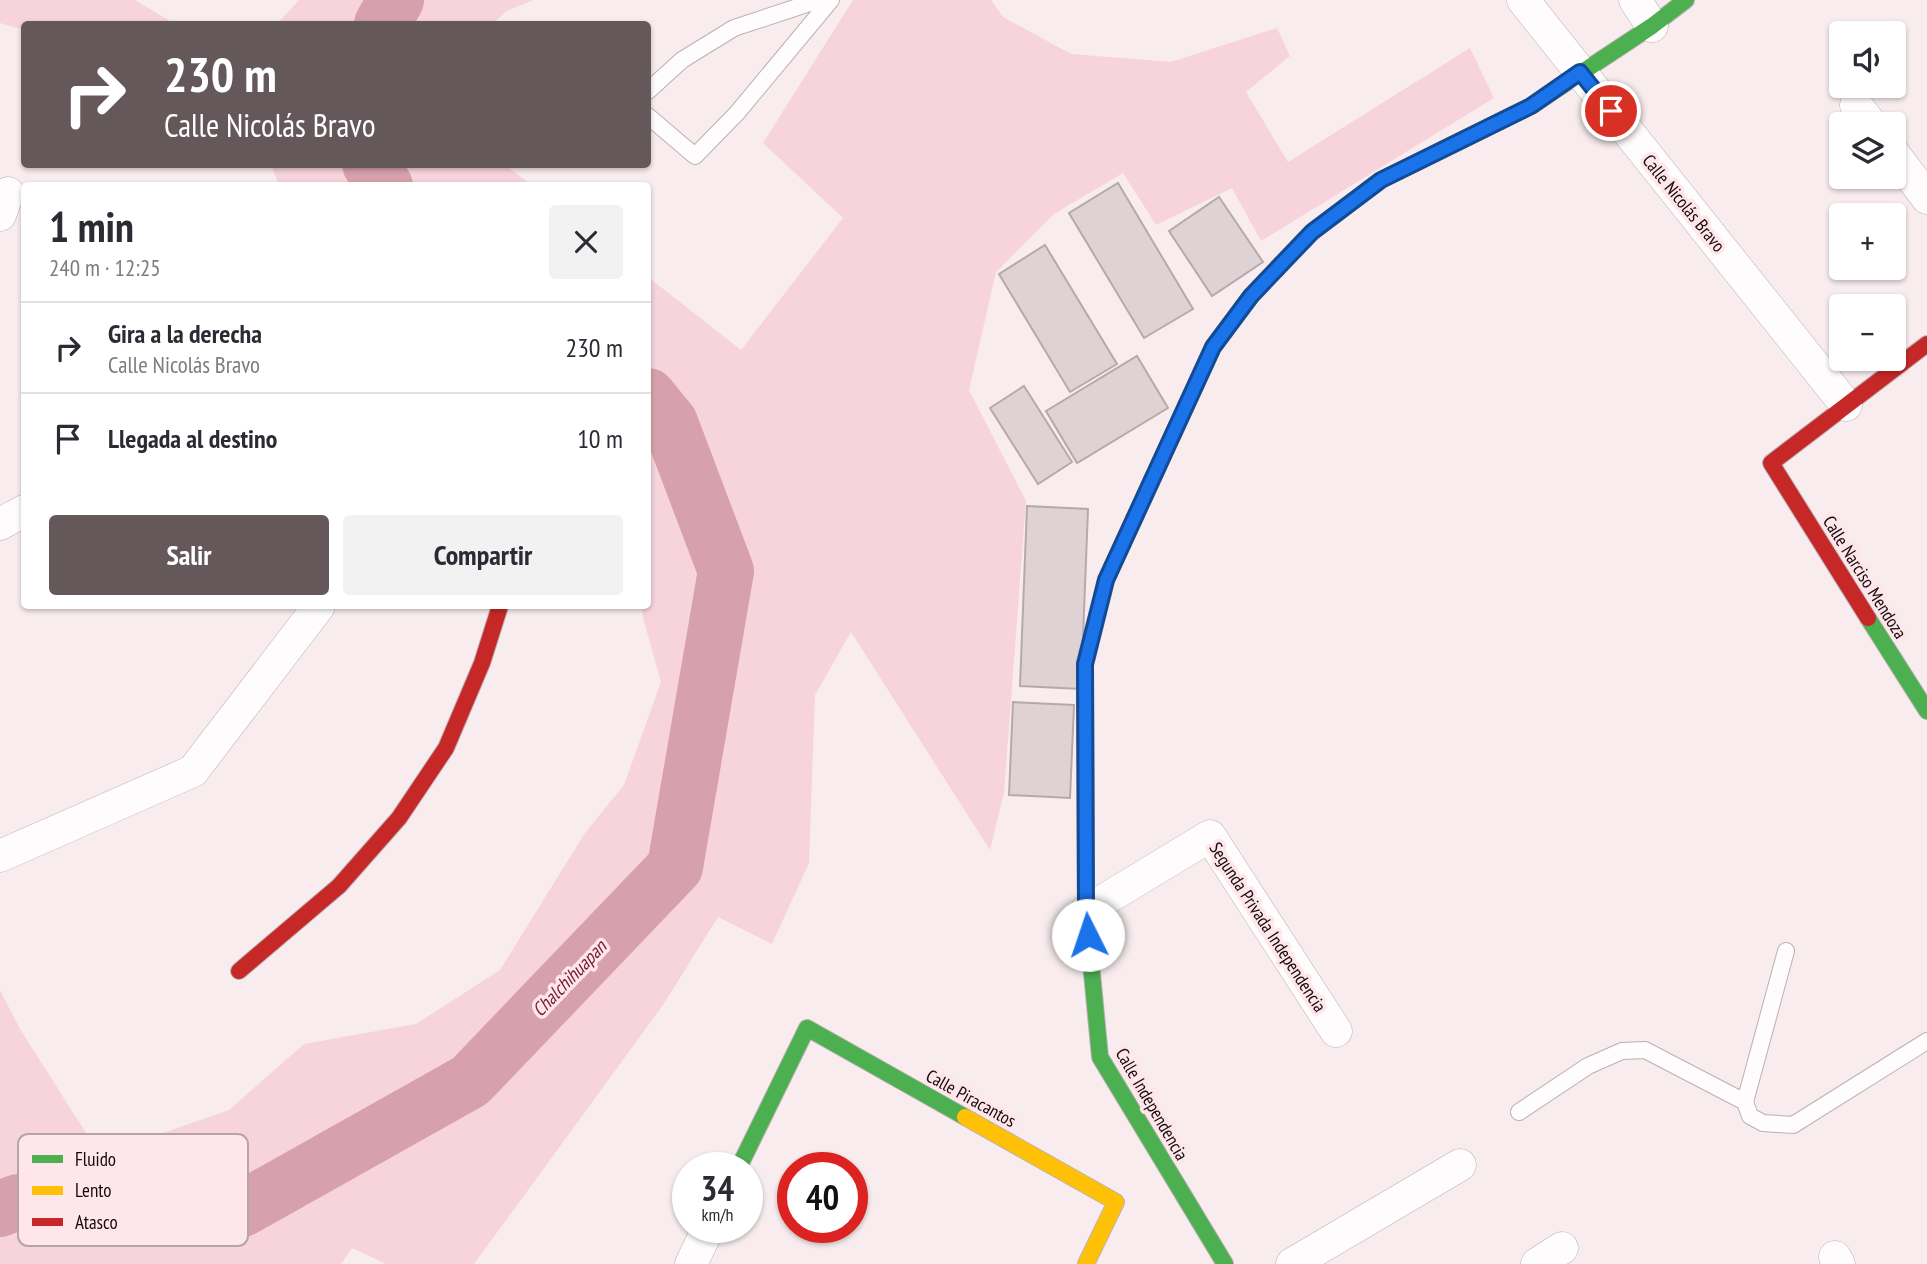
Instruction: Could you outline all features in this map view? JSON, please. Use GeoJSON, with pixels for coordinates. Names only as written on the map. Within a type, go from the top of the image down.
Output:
{"type":"FeatureCollection","features":[{"type":"Feature","properties":{"kind":"street","name":"Calle Nicolás Bravo"},"geometry":{"type":"LineString","coordinates":[[1523,0],[1846,405]]}},
{"type":"Feature","properties":{"kind":"street"},"geometry":{"type":"LineString","coordinates":[[1635,0],[1652,26]]}},
{"type":"Feature","properties":{"kind":"street","name":"Calle Independencia"},"geometry":{"type":"LineString","coordinates":[[1225,1264],[1100,1057],[1086,911],[1085,664],[1106,580],[1213,347],[1251,296],[1312,232],[1381,180],[1531,106],[1652,26],[1686,0]]}},
{"type":"Feature","properties":{"kind":"street"},"geometry":{"type":"LineString","coordinates":[[1906,170],[1927,198]]}},
{"type":"Feature","properties":{"kind":"street"},"geometry":{"type":"LineString","coordinates":[[1846,405],[1927,344]]}},
{"type":"Feature","properties":{"kind":"street","name":"Calle Narciso Mendoza"},"geometry":{"type":"LineString","coordinates":[[1846,405],[1771,463],[1927,711]]}},
{"type":"Feature","properties":{"kind":"street"},"geometry":{"type":"LineString","coordinates":[[0,524],[21,513]]}},
{"type":"Feature","properties":{"kind":"street"},"geometry":{"type":"LineString","coordinates":[[0,856],[193,771],[317,609]]}},
{"type":"Feature","properties":{"kind":"street"},"geometry":{"type":"LineString","coordinates":[[239,971],[339,886],[398,818],[446,748],[482,663],[499,609]]}},
{"type":"Feature","properties":{"kind":"street","name":"Segunda Privada Independencia"},"geometry":{"type":"LineString","coordinates":[[1086,911],[1210,836],[1336,1031]]}},
{"type":"Feature","properties":{"kind":"street","name":"Calle Piracantos"},"geometry":{"type":"LineString","coordinates":[[745,1152],[807,1028],[1116,1202],[1086,1264]]}},
{"type":"Feature","properties":{"kind":"street"},"geometry":{"type":"LineString","coordinates":[[1292,1264],[1460,1165]]}},
{"type":"Feature","properties":{"kind":"street"},"geometry":{"type":"LineString","coordinates":[[691,1264],[701,1243]]}},
{"type":"Feature","properties":{"kind":"lane"},"geometry":{"type":"LineString","coordinates":[[651,88],[682,61],[734,28],[820,0]]}},
{"type":"Feature","properties":{"kind":"lane"},"geometry":{"type":"LineString","coordinates":[[651,119],[695,156],[737,113],[831,0]]}},
{"type":"Feature","properties":{"kind":"lane"},"geometry":{"type":"LineString","coordinates":[[1786,951],[1745,1102],[1750,1115],[1763,1123],[1793,1125],[1927,1041]]}},
{"type":"Feature","properties":{"kind":"lane"},"geometry":{"type":"LineString","coordinates":[[1519,1112],[1588,1066],[1622,1051],[1645,1050],[1745,1102]]}},
{"type":"Feature","properties":{"kind":"shaded area"},"geometry":{"type":"Polygon","coordinates":[[[0,0],[135,0],[170,21],[21,21],[21,29],[0,23],[0,0]]]}},
{"type":"Feature","properties":{"kind":"shaded area"},"geometry":{"type":"Polygon","coordinates":[[[299,0],[533,0],[507,11],[495,21],[280,21],[299,0]]]}},
{"type":"Feature","properties":{"kind":"shaded area"},"geometry":{"type":"Polygon","coordinates":[[[853,0],[991,0],[1003,17],[1071,54],[1171,62],[1277,28],[1290,56],[1246,92],[1288,162],[1470,48],[1494,98],[1261,241],[1232,188],[1156,225],[1123,173],[1054,214],[996,272],[969,390],[1026,501],[1004,793],[990,850],[851,632],[815,695],[809,863],[772,944],[718,917],[663,1005],[474,1264],[386,1264],[352,1248],[341,1264],[0,1264],[0,990],[20,1029],[87,1134],[18,1134],[18,1246],[248,1246],[248,1134],[160,1134],[229,1110],[304,1044],[416,1024],[500,970],[585,833],[624,785],[661,682],[642,609],[651,609],[651,279],[741,350],[843,218],[763,143],[853,0]]]}},
{"type":"Feature","properties":{"kind":"shaded area"},"geometry":{"type":"Polygon","coordinates":[[[272,168],[509,168],[528,182],[278,182],[272,168]]]}},
{"type":"Feature","properties":{"kind":"building"},"geometry":{"type":"Polygon","coordinates":[[[1118,183],[1193,309],[1144,338],[1069,213],[1118,183]]]}},
{"type":"Feature","properties":{"kind":"building"},"geometry":{"type":"Polygon","coordinates":[[[1219,197],[1263,262],[1212,296],[1169,231],[1219,197]]]}},
{"type":"Feature","properties":{"kind":"building"},"geometry":{"type":"Polygon","coordinates":[[[1045,245],[1117,364],[1070,392],[999,274],[1045,245]]]}},
{"type":"Feature","properties":{"kind":"building"},"geometry":{"type":"Polygon","coordinates":[[[1137,356],[1168,408],[1077,463],[1046,411],[1137,356]]]}},
{"type":"Feature","properties":{"kind":"building"},"geometry":{"type":"Polygon","coordinates":[[[1024,386],[1072,462],[1038,484],[990,408],[1024,386]]]}},
{"type":"Feature","properties":{"kind":"building"},"geometry":{"type":"Polygon","coordinates":[[[1027,506],[1088,509],[1081,689],[1020,686],[1027,506]]]}},
{"type":"Feature","properties":{"kind":"building"},"geometry":{"type":"Polygon","coordinates":[[[1013,702],[1074,705],[1070,798],[1009,795],[1013,702]]]}},
{"type":"Feature","properties":{"kind":"waterway","name":"Chalchihuapan"},"geometry":{"type":"LineString","coordinates":[[384,21],[396,0]]}},
{"type":"Feature","properties":{"kind":"waterway","name":"Chalchihuapan"},"geometry":{"type":"LineString","coordinates":[[373,168],[382,182]]}},
{"type":"Feature","properties":{"kind":"waterway","name":"Chalchihuapan"},"geometry":{"type":"LineString","coordinates":[[248,1206],[470,1081],[675,867],[726,571],[670,423],[651,400]]}},
{"type":"Feature","properties":{"kind":"waterway","name":"Chalchihuapan"},"geometry":{"type":"LineString","coordinates":[[0,1209],[18,1202]]}},
{"type":"Feature","properties":{"kind":"traffic: fast"},"geometry":{"type":"LineString","coordinates":[[1281,264],[1312,232],[1381,180],[1531,106],[1652,26],[1686,0]]}},
{"type":"Feature","properties":{"kind":"traffic: fast"},"geometry":{"type":"LineString","coordinates":[[1868,618],[1927,711]]}},
{"type":"Feature","properties":{"kind":"traffic: fast"},"geometry":{"type":"LineString","coordinates":[[1085,683],[1086,911],[1100,1057],[1225,1264]]}},
{"type":"Feature","properties":{"kind":"traffic: fast"},"geometry":{"type":"LineString","coordinates":[[746,1152],[807,1028],[965,1117]]}},
{"type":"Feature","properties":{"kind":"traffic: slow"},"geometry":{"type":"LineString","coordinates":[[1085,683],[1085,664],[1106,580],[1213,347],[1251,296],[1281,264]]}},
{"type":"Feature","properties":{"kind":"traffic: slow"},"geometry":{"type":"LineString","coordinates":[[965,1117],[1116,1202],[1086,1264]]}},
{"type":"Feature","properties":{"kind":"traffic: jam"},"geometry":{"type":"LineString","coordinates":[[1868,618],[1771,463],[1927,344]]}},
{"type":"Feature","properties":{"kind":"traffic: jam"},"geometry":{"type":"LineString","coordinates":[[239,971],[339,886],[399,818],[446,748],[482,663],[499,609]]}},
{"type":"Feature","properties":{"kind":"route"},"geometry":{"type":"LineString","coordinates":[[1088,935],[1085,664],[1106,580],[1213,347],[1251,296],[1312,232],[1381,180],[1531,106],[1580,72],[1611,111]]}}]}
